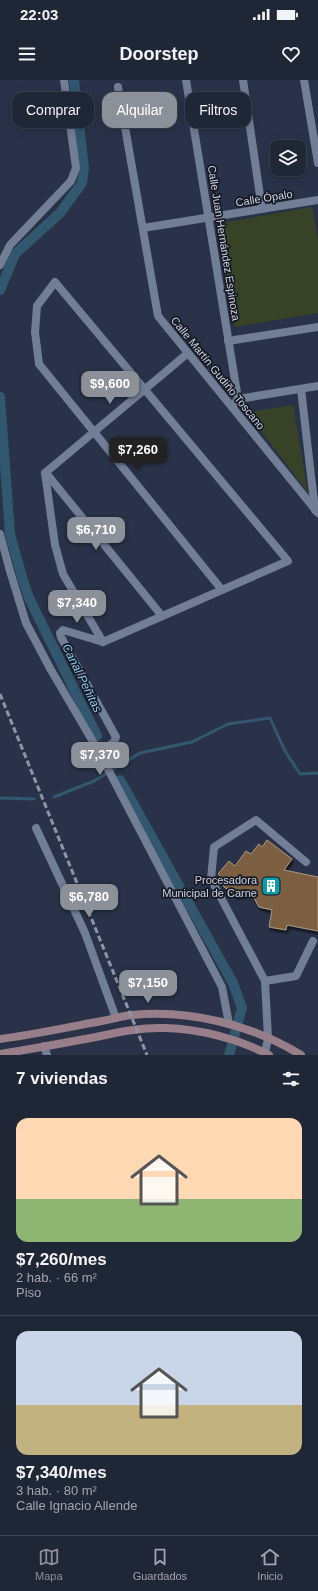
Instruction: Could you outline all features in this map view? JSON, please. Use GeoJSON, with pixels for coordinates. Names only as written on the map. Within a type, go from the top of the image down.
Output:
{"type":"FeatureCollection","features":[{"type":"Feature","properties":{"kind":"main road"},"geometry":{"type":"LineString","coordinates":[[0,1039],[131,1015],[167,1013],[231,1025],[268,1038],[301,1055]]}},
{"type":"Feature","properties":{"kind":"main road"},"geometry":{"type":"LineString","coordinates":[[0,1054],[136,1029],[166,1028],[224,1037],[240,1042],[267,1054]]}},
{"type":"Feature","properties":{"kind":"street"},"geometry":{"type":"LineString","coordinates":[[0,265],[10,244],[71,181],[76,168],[64,80]]}},
{"type":"Feature","properties":{"kind":"street","name":"Calle Juan Hernández Espinoza"},"geometry":{"type":"LineString","coordinates":[[186,80],[238,399]]}},
{"type":"Feature","properties":{"kind":"street"},"geometry":{"type":"LineString","coordinates":[[243,80],[262,209]]}},
{"type":"Feature","properties":{"kind":"street"},"geometry":{"type":"LineString","coordinates":[[304,80],[318,163]]}},
{"type":"Feature","properties":{"kind":"street","name":"Calle Martín Gudiño Toscano"},"geometry":{"type":"LineString","coordinates":[[118,87],[158,316],[317,511]]}},
{"type":"Feature","properties":{"kind":"street","name":"Calle Ópalo"},"geometry":{"type":"LineString","coordinates":[[143,228],[318,200]]}},
{"type":"Feature","properties":{"kind":"street"},"geometry":{"type":"LineString","coordinates":[[99,752],[114,742],[116,737],[60,633],[63,630],[102,642],[222,590],[288,561],[56,282],[37,306],[35,332],[39,364],[222,590]]}},
{"type":"Feature","properties":{"kind":"street"},"geometry":{"type":"LineString","coordinates":[[228,341],[318,327]]}},
{"type":"Feature","properties":{"kind":"street"},"geometry":{"type":"LineString","coordinates":[[45,473],[188,353]]}},
{"type":"Feature","properties":{"kind":"street"},"geometry":{"type":"LineString","coordinates":[[232,407],[238,399],[318,386]]}},
{"type":"Feature","properties":{"kind":"street"},"geometry":{"type":"LineString","coordinates":[[301,389],[317,511]]}},
{"type":"Feature","properties":{"kind":"street"},"geometry":{"type":"LineString","coordinates":[[45,473],[162,616]]}},
{"type":"Feature","properties":{"kind":"street"},"geometry":{"type":"LineString","coordinates":[[45,473],[55,546],[63,574],[102,642]]}},
{"type":"Feature","properties":{"kind":"street"},"geometry":{"type":"LineString","coordinates":[[0,534],[26,623],[51,670],[99,752],[222,987],[231,1025]]}},
{"type":"Feature","properties":{"kind":"street"},"geometry":{"type":"LineString","coordinates":[[267,1054],[268,1038],[265,981],[211,879],[214,847],[256,820],[306,862]]}},
{"type":"Feature","properties":{"kind":"street"},"geometry":{"type":"LineString","coordinates":[[36,828],[85,933],[116,1018]]}},
{"type":"Feature","properties":{"kind":"street"},"geometry":{"type":"LineString","coordinates":[[265,981],[296,976],[314,941]]}},
{"type":"Feature","properties":{"kind":"street"},"geometry":{"type":"LineString","coordinates":[[44,1046],[47,1055]]}},
{"type":"Feature","properties":{"kind":"green space"},"geometry":{"type":"Polygon","coordinates":[[[312,207],[318,240],[318,313],[235,327],[216,224],[312,207]]]}},
{"type":"Feature","properties":{"kind":"green space"},"geometry":{"type":"Polygon","coordinates":[[[293,405],[308,493],[247,412],[293,405]]]}},
{"type":"Feature","properties":{"kind":"building","name":"Procesadora Municipal de Carne"},"geometry":{"type":"Polygon","coordinates":[[[267,840],[292,859],[284,870],[318,877],[318,931],[287,925],[286,930],[269,927],[272,910],[259,907],[250,891],[244,895],[236,896],[224,887],[221,877],[218,874],[229,861],[235,866],[246,851],[251,854],[259,844],[262,847],[267,840]]]}},
{"type":"Feature","properties":{"kind":"waterway","name":"Canal Peñitas"},"geometry":{"type":"LineString","coordinates":[[0,290],[15,254],[60,213],[82,183],[84,168],[74,80]]}},
{"type":"Feature","properties":{"kind":"waterway","name":"Canal Peñitas"},"geometry":{"type":"LineString","coordinates":[[0,397],[10,534],[22,577],[29,598],[97,736]]}},
{"type":"Feature","properties":{"kind":"waterway"},"geometry":{"type":"LineString","coordinates":[[54,797],[94,781],[140,753],[192,742],[228,724],[270,718],[285,751],[300,774],[318,773]]}},
{"type":"Feature","properties":{"kind":"waterway","name":"Canal Peñitas"},"geometry":{"type":"LineString","coordinates":[[120,780],[233,983],[242,1008],[229,1055]]}},
{"type":"Feature","properties":{"kind":"waterway"},"geometry":{"type":"LineString","coordinates":[[0,798],[34,799]]}},
{"type":"Feature","properties":{"kind":"railway"},"geometry":{"type":"LineString","coordinates":[[0,694],[147,1055]]}},
{"type":"Feature","properties":{"kind":"place","name":"Procesadora Municipal de Carne"},"geometry":{"type":"Point","coordinates":[271,886]}}]}
